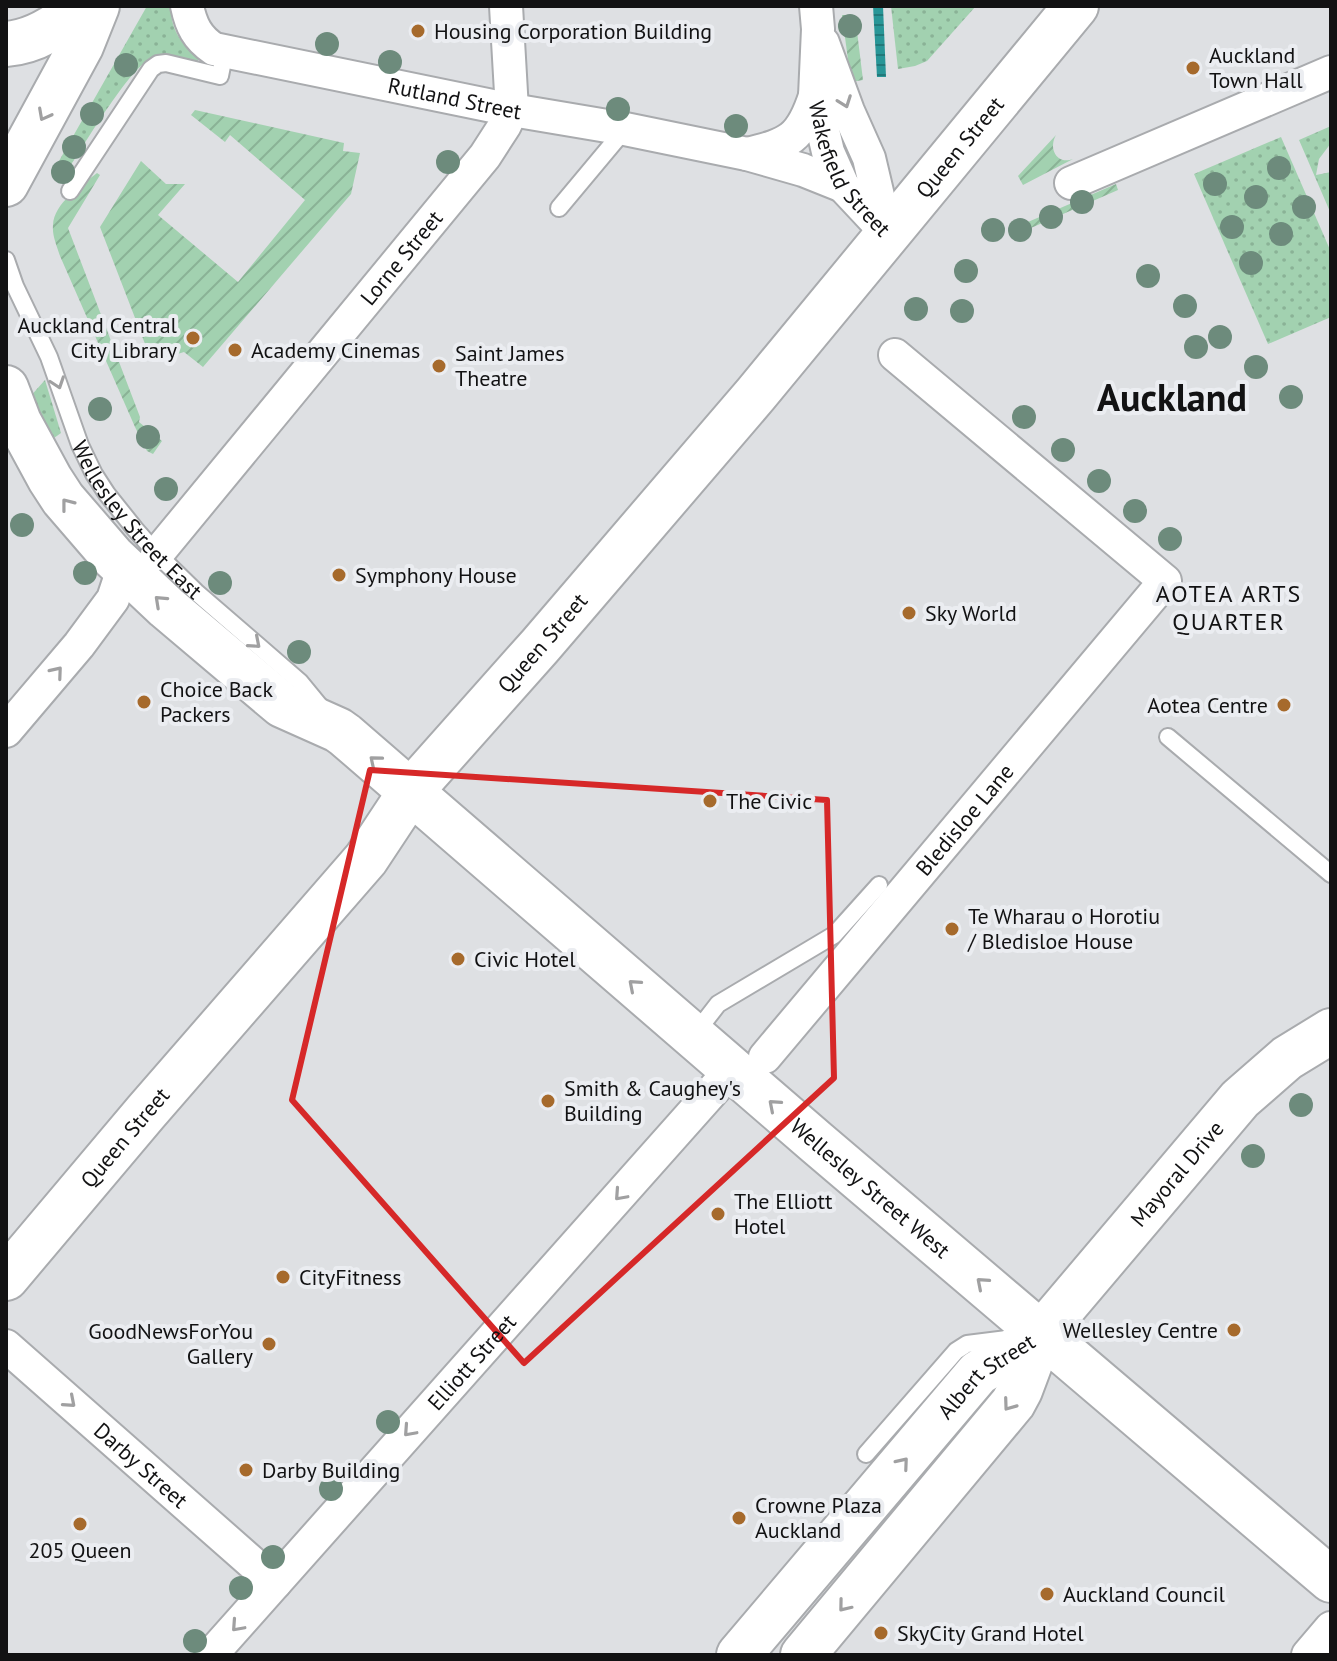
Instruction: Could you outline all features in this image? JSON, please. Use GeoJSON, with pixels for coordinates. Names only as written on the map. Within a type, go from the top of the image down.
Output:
{"type":"FeatureCollection","features":[{"type":"Feature","properties":{"kind":"street"},"geometry":{"type":"LineString","coordinates":[[6,44],[46,32],[82,6]]}},
{"type":"Feature","properties":{"kind":"street"},"geometry":{"type":"LineString","coordinates":[[6,184],[81,46],[97,6]]}},
{"type":"Feature","properties":{"kind":"street","name":"Rutland Street"},"geometry":{"type":"LineString","coordinates":[[187,6],[198,35],[214,49],[747,154],[803,170],[843,186]]}},
{"type":"Feature","properties":{"kind":"street"},"geometry":{"type":"LineString","coordinates":[[506,6],[512,110]]}},
{"type":"Feature","properties":{"kind":"street","name":"Queen Street"},"geometry":{"type":"LineString","coordinates":[[6,1278],[366,859],[411,791],[756,394],[1076,6]]}},
{"type":"Feature","properties":{"kind":"street","name":"Wakefield Street"},"geometry":{"type":"LineString","coordinates":[[817,17],[848,111],[869,158],[887,233]]}},
{"type":"Feature","properties":{"kind":"street","name":"Wakefield Street"},"geometry":{"type":"LineString","coordinates":[[817,17],[815,96],[828,152],[843,186],[887,233]]}},
{"type":"Feature","properties":{"kind":"street"},"geometry":{"type":"LineString","coordinates":[[1071,183],[1331,72]]}},
{"type":"Feature","properties":{"kind":"street","name":"Rutland Street"},"geometry":{"type":"LineString","coordinates":[[747,154],[780,146],[794,137],[809,117],[815,96]]}},
{"type":"Feature","properties":{"kind":"street","name":"Lorne Street"},"geometry":{"type":"LineString","coordinates":[[6,731],[79,645],[113,599],[119,581],[138,558],[187,518],[485,156],[512,110]]}},
{"type":"Feature","properties":{"kind":"street","name":"Bledisloe Lane"},"geometry":{"type":"LineString","coordinates":[[748,1063],[1165,581],[895,355]]}},
{"type":"Feature","properties":{"kind":"street","name":"Wellesley Street East"},"geometry":{"type":"LineString","coordinates":[[6,388],[19,422],[50,479],[95,538],[138,558],[166,607],[282,705],[338,730],[411,791]]}},
{"type":"Feature","properties":{"kind":"street","name":"Wellesley Street West"},"geometry":{"type":"LineString","coordinates":[[411,791],[693,1036],[748,1063],[1041,1334],[1331,1580]]}},
{"type":"Feature","properties":{"kind":"street","name":"Mayoral Drive"},"geometry":{"type":"LineString","coordinates":[[1041,1334],[1240,1099],[1287,1058],[1331,1031]]}},
{"type":"Feature","properties":{"kind":"street","name":"Elliott Street"},"geometry":{"type":"LineString","coordinates":[[211,1655],[748,1063]]}},
{"type":"Feature","properties":{"kind":"street","name":"Albert Street"},"geometry":{"type":"LineString","coordinates":[[739,1655],[978,1373],[1041,1334]]}},
{"type":"Feature","properties":{"kind":"street","name":"Albert Street"},"geometry":{"type":"LineString","coordinates":[[803,1655],[1013,1403],[1041,1334]]}},
{"type":"Feature","properties":{"kind":"street","name":"Darby Street"},"geometry":{"type":"LineString","coordinates":[[6,1346],[275,1583]]}},
{"type":"Feature","properties":{"kind":"street"},"geometry":{"type":"LineString","coordinates":[[1308,1655],[1331,1628]]}},
{"type":"Feature","properties":{"kind":"lane"},"geometry":{"type":"LineString","coordinates":[[70,191],[151,69],[166,63],[220,76],[225,51]]}},
{"type":"Feature","properties":{"kind":"lane"},"geometry":{"type":"LineString","coordinates":[[559,208],[625,129]]}},
{"type":"Feature","properties":{"kind":"lane","name":"Wellesley Street East"},"geometry":{"type":"LineString","coordinates":[[6,260],[49,357],[80,445],[94,474],[121,513],[138,558]]}},
{"type":"Feature","properties":{"kind":"lane"},"geometry":{"type":"LineString","coordinates":[[1168,737],[1331,874]]}},
{"type":"Feature","properties":{"kind":"lane"},"geometry":{"type":"LineString","coordinates":[[693,1036],[718,1004],[834,935],[879,885]]}},
{"type":"Feature","properties":{"kind":"lane"},"geometry":{"type":"LineString","coordinates":[[826,941],[840,953]]}},
{"type":"Feature","properties":{"kind":"lane"},"geometry":{"type":"LineString","coordinates":[[866,1454],[956,1351],[967,1344],[1041,1334]]}},
{"type":"Feature","properties":{"kind":"highlighted area"},"geometry":{"type":"Polygon","coordinates":[[[370,770],[827,800],[834,1078],[524,1363],[292,1100],[370,770]]]}},
{"type":"Feature","properties":{"kind":"green space"},"geometry":{"type":"Polygon","coordinates":[[[147,6],[171,6],[176,31],[199,58],[197,63],[164,56],[154,57],[145,63],[122,88],[71,165],[67,170],[60,171],[57,167],[59,161],[147,6]]]}},
{"type":"Feature","properties":{"kind":"green space"},"geometry":{"type":"Polygon","coordinates":[[[891,6],[976,6],[927,61],[898,69],[891,6]]]}},
{"type":"Feature","properties":{"kind":"green space"},"geometry":{"type":"Polygon","coordinates":[[[842,15],[855,15],[863,80],[851,82],[842,15]]]}},
{"type":"Feature","properties":{"kind":"green space"},"geometry":{"type":"Polygon","coordinates":[[[195,110],[344,143],[343,151],[360,153],[351,194],[203,367],[184,352],[152,362],[100,227],[141,161],[166,184],[185,184],[158,215],[238,282],[305,200],[230,135],[225,142],[191,115],[195,110]]]}},
{"type":"Feature","properties":{"kind":"green space"},"geometry":{"type":"Polygon","coordinates":[[[1331,126],[1331,143],[1319,159],[1316,175],[1331,172],[1331,214],[1299,140],[1331,126]]]}},
{"type":"Feature","properties":{"kind":"green space"},"geometry":{"type":"Polygon","coordinates":[[[1056,135],[1053,146],[1058,158],[1073,159],[1023,185],[1018,176],[1056,135]]]}},
{"type":"Feature","properties":{"kind":"green space"},"geometry":{"type":"Polygon","coordinates":[[[1281,137],[1331,252],[1331,317],[1268,344],[1194,174],[1281,137]]]}},
{"type":"Feature","properties":{"kind":"green space"},"geometry":{"type":"Polygon","coordinates":[[[97,173],[100,175],[68,228],[140,417],[139,422],[162,441],[153,454],[147,451],[135,427],[54,237],[53,225],[58,209],[97,173]]]}},
{"type":"Feature","properties":{"kind":"green space"},"geometry":{"type":"Polygon","coordinates":[[[1116,184],[1118,190],[1024,231],[1021,225],[1116,184]]]}},
{"type":"Feature","properties":{"kind":"green space"},"geometry":{"type":"Polygon","coordinates":[[[45,380],[61,433],[47,443],[28,399],[45,380]]]}},
{"type":"Feature","properties":{"kind":"water"},"geometry":{"type":"Polygon","coordinates":[[[873,6],[883,6],[886,77],[877,77],[873,6]]]}},
{"type":"Feature","properties":{"kind":"place","name":"Housing Corporation Building"},"geometry":{"type":"Point","coordinates":[418,31]}},
{"type":"Feature","properties":{"kind":"place","name":"Auckland Town Hall"},"geometry":{"type":"Point","coordinates":[1193,68]}},
{"type":"Feature","properties":{"kind":"place","name":"Auckland Central City Library"},"geometry":{"type":"Point","coordinates":[193,338]}},
{"type":"Feature","properties":{"kind":"place","name":"Academy Cinemas"},"geometry":{"type":"Point","coordinates":[235,350]}},
{"type":"Feature","properties":{"kind":"place","name":"Saint James Theatre"},"geometry":{"type":"Point","coordinates":[439,366]}},
{"type":"Feature","properties":{"kind":"place","name":"Symphony House"},"geometry":{"type":"Point","coordinates":[339,575]}},
{"type":"Feature","properties":{"kind":"place","name":"Sky World"},"geometry":{"type":"Point","coordinates":[909,613]}},
{"type":"Feature","properties":{"kind":"place","name":"Choice Back Packers"},"geometry":{"type":"Point","coordinates":[144,702]}},
{"type":"Feature","properties":{"kind":"place","name":"Aotea Centre"},"geometry":{"type":"Point","coordinates":[1284,705]}},
{"type":"Feature","properties":{"kind":"place","name":"The Civic"},"geometry":{"type":"Point","coordinates":[710,801]}},
{"type":"Feature","properties":{"kind":"place","name":"Te Wharau o Horotiu / Bledisloe House"},"geometry":{"type":"Point","coordinates":[952,929]}},
{"type":"Feature","properties":{"kind":"place","name":"Civic Hotel"},"geometry":{"type":"Point","coordinates":[458,959]}},
{"type":"Feature","properties":{"kind":"place","name":"Smith & Caughey's Building"},"geometry":{"type":"Point","coordinates":[548,1101]}},
{"type":"Feature","properties":{"kind":"place","name":"The Elliott Hotel"},"geometry":{"type":"Point","coordinates":[718,1214]}},
{"type":"Feature","properties":{"kind":"place","name":"CityFitness"},"geometry":{"type":"Point","coordinates":[283,1277]}},
{"type":"Feature","properties":{"kind":"place","name":"Wellesley Centre"},"geometry":{"type":"Point","coordinates":[1234,1330]}},
{"type":"Feature","properties":{"kind":"place","name":"GoodNewsForYou Gallery"},"geometry":{"type":"Point","coordinates":[269,1344]}},
{"type":"Feature","properties":{"kind":"place","name":"Darby Building"},"geometry":{"type":"Point","coordinates":[246,1470]}},
{"type":"Feature","properties":{"kind":"place","name":"Crowne Plaza Auckland"},"geometry":{"type":"Point","coordinates":[739,1518]}},
{"type":"Feature","properties":{"kind":"place","name":"205 Queen"},"geometry":{"type":"Point","coordinates":[80,1524]}},
{"type":"Feature","properties":{"kind":"place","name":"Auckland Council"},"geometry":{"type":"Point","coordinates":[1047,1594]}},
{"type":"Feature","properties":{"kind":"place","name":"SkyCity Grand Hotel"},"geometry":{"type":"Point","coordinates":[881,1633]}},
{"type":"Feature","properties":{"kind":"district","name":"Auckland"},"geometry":{"type":"Point","coordinates":[1172,396]}},
{"type":"Feature","properties":{"kind":"district","name":"AOTEA ARTS QUARTER"},"geometry":{"type":"Point","coordinates":[1229,607]}}]}
